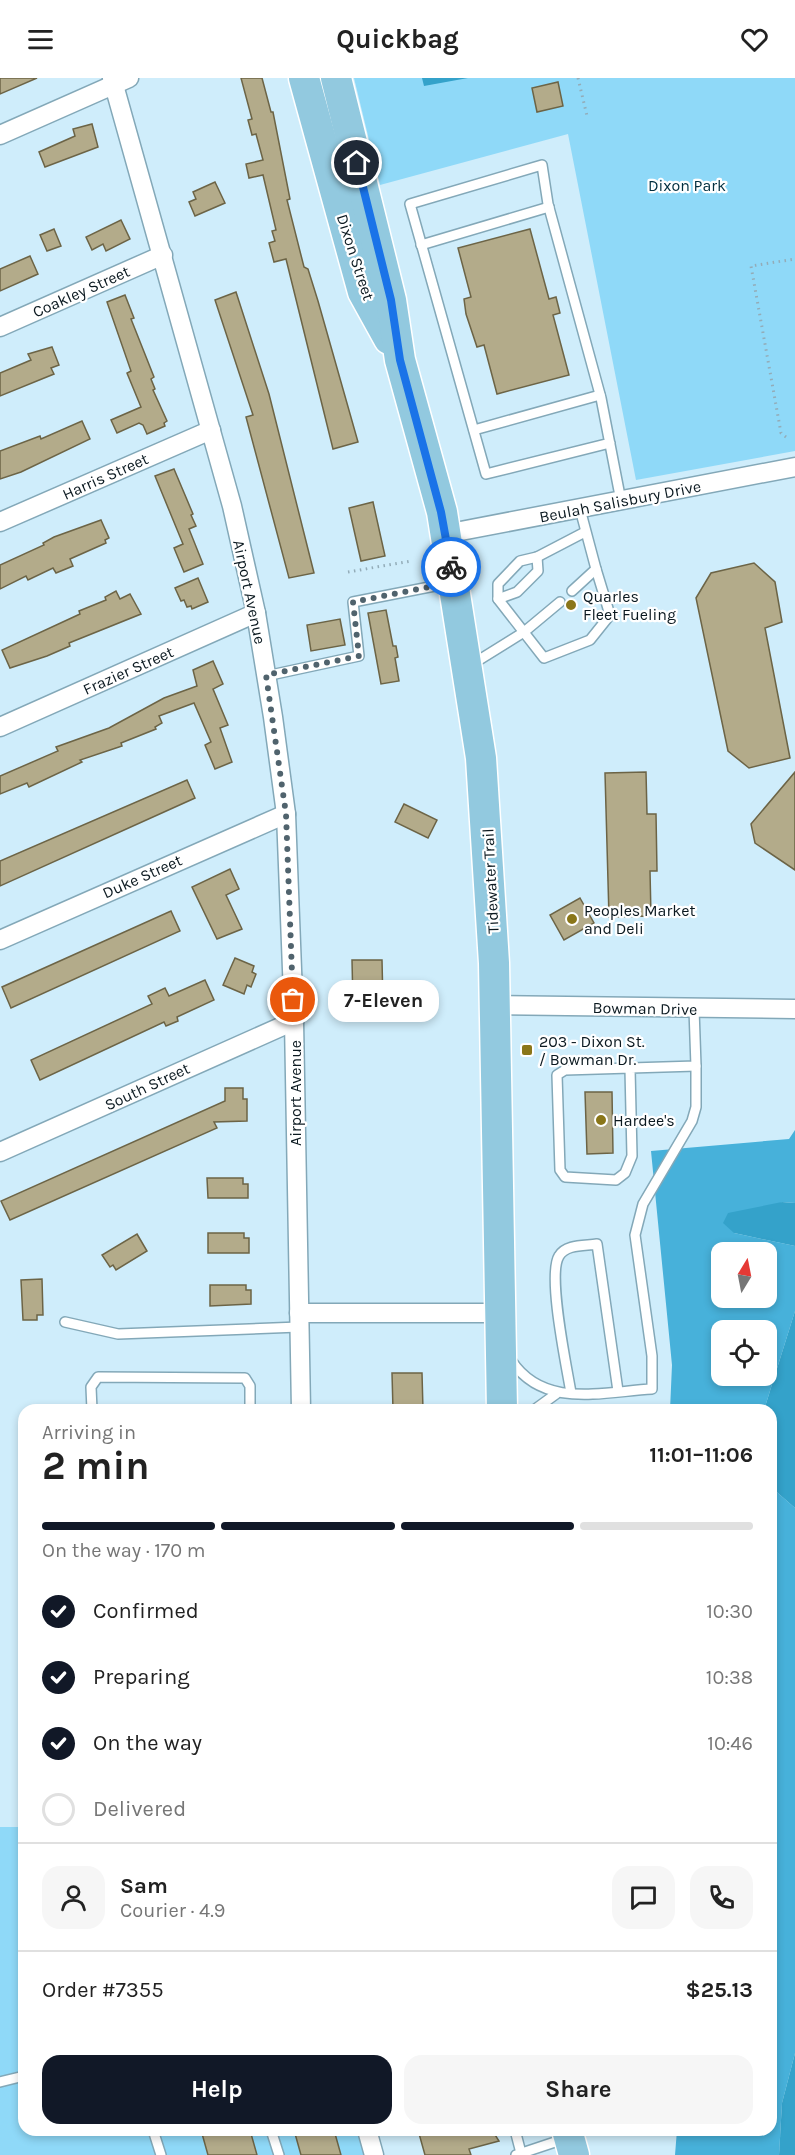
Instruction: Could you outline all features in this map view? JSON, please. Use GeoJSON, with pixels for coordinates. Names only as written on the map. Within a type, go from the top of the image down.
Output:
{"type":"FeatureCollection","features":[{"type":"Feature","properties":{"kind":"main road","name":"Dixon Street"},"geometry":{"type":"LineString","coordinates":[[304,78],[363,292],[400,360]]}},
{"type":"Feature","properties":{"kind":"main road","name":"Dixon Street"},"geometry":{"type":"LineString","coordinates":[[336,78],[391,300],[400,360]]}},
{"type":"Feature","properties":{"kind":"main road","name":"Tidewater Trail"},"geometry":{"type":"LineString","coordinates":[[400,360],[445,534],[481,758],[495,1005],[502,1404]]}},
{"type":"Feature","properties":{"kind":"street"},"geometry":{"type":"LineString","coordinates":[[0,135],[118,80]]}},
{"type":"Feature","properties":{"kind":"street","name":"Airport Avenue"},"geometry":{"type":"LineString","coordinates":[[118,80],[232,506],[256,613],[286,814],[294,1021],[301,1404]]}},
{"type":"Feature","properties":{"kind":"street","name":"Coakley Street"},"geometry":{"type":"LineString","coordinates":[[0,327],[163,255]]}},
{"type":"Feature","properties":{"kind":"street","name":"Harris Street"},"geometry":{"type":"LineString","coordinates":[[0,522],[211,430]]}},
{"type":"Feature","properties":{"kind":"street","name":"Beulah Salisbury Drive"},"geometry":{"type":"LineString","coordinates":[[445,534],[795,467]]}},
{"type":"Feature","properties":{"kind":"street","name":"Frazier Street"},"geometry":{"type":"LineString","coordinates":[[0,727],[256,613]]}},
{"type":"Feature","properties":{"kind":"street","name":"Duke Street"},"geometry":{"type":"LineString","coordinates":[[0,940],[286,814]]}},
{"type":"Feature","properties":{"kind":"street","name":"Bowman Drive"},"geometry":{"type":"LineString","coordinates":[[495,1005],[795,1009]]}},
{"type":"Feature","properties":{"kind":"street","name":"South Street"},"geometry":{"type":"LineString","coordinates":[[0,1152],[294,1021]]}},
{"type":"Feature","properties":{"kind":"street"},"geometry":{"type":"LineString","coordinates":[[299,1320],[462,1312],[501,1313]]}},
{"type":"Feature","properties":{"kind":"street"},"geometry":{"type":"LineString","coordinates":[[369,2136],[374,2155]]}},
{"type":"Feature","properties":{"kind":"lane"},"geometry":{"type":"LineString","coordinates":[[610,443],[486,474],[410,204],[542,165],[549,207],[600,395],[610,443],[621,501]]}},
{"type":"Feature","properties":{"kind":"lane"},"geometry":{"type":"LineString","coordinates":[[421,245],[549,207]]}},
{"type":"Feature","properties":{"kind":"lane"},"geometry":{"type":"LineString","coordinates":[[474,430],[600,395]]}},
{"type":"Feature","properties":{"kind":"lane"},"geometry":{"type":"LineString","coordinates":[[580,508],[610,615],[590,640],[544,658],[498,599],[498,584],[520,561],[537,557],[585,532]]}},
{"type":"Feature","properties":{"kind":"lane"},"geometry":{"type":"LineString","coordinates":[[498,599],[517,592],[537,571],[537,557]]}},
{"type":"Feature","properties":{"kind":"lane"},"geometry":{"type":"LineString","coordinates":[[572,591],[596,569]]}},
{"type":"Feature","properties":{"kind":"lane"},"geometry":{"type":"LineString","coordinates":[[266,675],[359,656],[353,602],[454,582]]}},
{"type":"Feature","properties":{"kind":"lane"},"geometry":{"type":"LineString","coordinates":[[467,667],[524,632],[560,602]]}},
{"type":"Feature","properties":{"kind":"lane"},"geometry":{"type":"LineString","coordinates":[[539,1404],[556,1394],[652,1389],[652,1356],[635,1235],[643,1204],[692,1121],[696,1107],[694,1009]]}},
{"type":"Feature","properties":{"kind":"lane"},"geometry":{"type":"LineString","coordinates":[[630,1069],[632,1156],[625,1173],[616,1180],[565,1177],[560,1170],[557,1075],[565,1070],[696,1066]]}},
{"type":"Feature","properties":{"kind":"lane"},"geometry":{"type":"LineString","coordinates":[[571,1393],[557,1305],[555,1268],[559,1256],[567,1248],[597,1244],[618,1391]]}},
{"type":"Feature","properties":{"kind":"lane"},"geometry":{"type":"LineString","coordinates":[[65,1322],[118,1334],[299,1320]]}},
{"type":"Feature","properties":{"kind":"lane"},"geometry":{"type":"LineString","coordinates":[[501,1346],[527,1381],[556,1394]]}},
{"type":"Feature","properties":{"kind":"lane"},"geometry":{"type":"LineString","coordinates":[[92,1404],[91,1387],[98,1377],[245,1378],[250,1386],[250,1404]]}},
{"type":"Feature","properties":{"kind":"lane"},"geometry":{"type":"LineString","coordinates":[[0,2082],[18,2078]]}},
{"type":"Feature","properties":{"kind":"lane"},"geometry":{"type":"LineString","coordinates":[[155,2136],[162,2155]]}},
{"type":"Feature","properties":{"kind":"lane"},"geometry":{"type":"LineString","coordinates":[[273,2136],[279,2155]]}},
{"type":"Feature","properties":{"kind":"lane"},"geometry":{"type":"LineString","coordinates":[[516,2136],[519,2154],[570,2141]]}},
{"type":"Feature","properties":{"kind":"path"},"geometry":{"type":"LineString","coordinates":[[578,78],[587,116]]}},
{"type":"Feature","properties":{"kind":"path"},"geometry":{"type":"LineString","coordinates":[[786,437],[781,433],[751,266],[795,259]]}},
{"type":"Feature","properties":{"kind":"path"},"geometry":{"type":"LineString","coordinates":[[348,572],[411,561]]}},
{"type":"Feature","properties":{"kind":"green space","name":"Dixon Park"},"geometry":{"type":"Polygon","coordinates":[[[354,78],[795,78],[795,451],[636,480],[568,134],[380,185],[354,78]]]}},
{"type":"Feature","properties":{"kind":"green space"},"geometry":{"type":"Polygon","coordinates":[[[0,1827],[18,1827],[18,2136],[369,2136],[374,2155],[0,2155],[0,1827]]]}},
{"type":"Feature","properties":{"kind":"shaded area"},"geometry":{"type":"Polygon","coordinates":[[[422,78],[468,78],[424,86],[422,78]]]}},
{"type":"Feature","properties":{"kind":"shaded area"},"geometry":{"type":"Polygon","coordinates":[[[795,1130],[795,1203],[782,1202],[734,1233],[776,1242],[711,1242],[711,1308],[777,1308],[777,1242],[795,1246],[795,1311],[777,1368],[777,1320],[711,1320],[711,1386],[772,1386],[766,1404],[670,1404],[672,1365],[651,1151],[789,1139],[795,1130]]]}},
{"type":"Feature","properties":{"kind":"shaded area"},"geometry":{"type":"Polygon","coordinates":[[[782,1202],[795,1203],[795,1246],[734,1233],[723,1223],[728,1213],[782,1202]]]}},
{"type":"Feature","properties":{"kind":"shaded area"},"geometry":{"type":"Polygon","coordinates":[[[795,1311],[795,1508],[777,1492],[777,1404],[766,1404],[772,1386],[777,1386],[777,1368],[795,1311]]]}},
{"type":"Feature","properties":{"kind":"shaded area"},"geometry":{"type":"Polygon","coordinates":[[[777,1492],[795,1508],[795,2053],[782,2103],[779,2155],[675,2155],[677,2136],[777,2136],[777,1492]]]}},
{"type":"Feature","properties":{"kind":"shaded area"},"geometry":{"type":"Polygon","coordinates":[[[795,2053],[795,2155],[779,2155],[782,2103],[795,2053]]]}},
{"type":"Feature","properties":{"kind":"building"},"geometry":{"type":"Polygon","coordinates":[[[0,78],[37,78],[0,94],[0,78]]]}},
{"type":"Feature","properties":{"kind":"building"},"geometry":{"type":"Polygon","coordinates":[[[241,78],[262,78],[271,112],[273,112],[290,199],[287,200],[304,267],[308,269],[318,301],[358,442],[333,449],[286,259],[274,262],[269,243],[275,241],[272,231],[276,230],[263,175],[249,178],[246,164],[263,160],[256,134],[252,135],[248,120],[252,119],[241,78]]]}},
{"type":"Feature","properties":{"kind":"building"},"geometry":{"type":"Polygon","coordinates":[[[558,82],[563,106],[537,112],[532,88],[558,82]]]}},
{"type":"Feature","properties":{"kind":"building"},"geometry":{"type":"Polygon","coordinates":[[[92,124],[98,147],[45,167],[39,152],[75,136],[73,129],[92,124]]]}},
{"type":"Feature","properties":{"kind":"building"},"geometry":{"type":"Polygon","coordinates":[[[215,182],[225,203],[195,216],[189,202],[196,199],[193,192],[215,182]]]}},
{"type":"Feature","properties":{"kind":"building"},"geometry":{"type":"Polygon","coordinates":[[[121,220],[130,239],[106,251],[103,244],[92,250],[86,237],[121,220]]]}},
{"type":"Feature","properties":{"kind":"building"},"geometry":{"type":"Polygon","coordinates":[[[54,229],[61,246],[47,251],[40,235],[54,229]]]}},
{"type":"Feature","properties":{"kind":"building"},"geometry":{"type":"Polygon","coordinates":[[[530,229],[549,299],[556,297],[560,313],[553,315],[569,375],[497,394],[484,345],[477,347],[466,314],[464,299],[471,297],[458,248],[530,229]]]}},
{"type":"Feature","properties":{"kind":"building"},"geometry":{"type":"Polygon","coordinates":[[[30,256],[38,274],[0,291],[0,269],[30,256]]]}},
{"type":"Feature","properties":{"kind":"building"},"geometry":{"type":"Polygon","coordinates":[[[236,292],[269,394],[314,573],[289,578],[246,417],[253,415],[215,300],[236,292]]]}},
{"type":"Feature","properties":{"kind":"building"},"geometry":{"type":"Polygon","coordinates":[[[125,295],[134,318],[131,319],[154,377],[151,379],[155,389],[153,390],[167,421],[164,423],[165,426],[147,434],[143,425],[139,423],[117,433],[111,420],[141,407],[127,373],[131,371],[107,302],[125,295]]]}},
{"type":"Feature","properties":{"kind":"building"},"geometry":{"type":"Polygon","coordinates":[[[52,347],[59,365],[51,368],[54,374],[0,396],[0,373],[31,360],[28,354],[52,347]]]}},
{"type":"Feature","properties":{"kind":"building"},"geometry":{"type":"Polygon","coordinates":[[[82,421],[90,439],[21,472],[0,479],[0,451],[40,436],[41,439],[82,421]]]}},
{"type":"Feature","properties":{"kind":"building"},"geometry":{"type":"Polygon","coordinates":[[[174,469],[193,514],[191,515],[196,526],[189,529],[203,564],[184,572],[174,548],[183,544],[155,476],[174,469]]]}},
{"type":"Feature","properties":{"kind":"building"},"geometry":{"type":"Polygon","coordinates":[[[373,502],[385,556],[361,561],[349,508],[373,502]]]}},
{"type":"Feature","properties":{"kind":"building"},"geometry":{"type":"Polygon","coordinates":[[[101,520],[109,538],[105,540],[106,543],[70,559],[73,566],[56,573],[53,568],[28,580],[26,576],[0,589],[0,565],[44,545],[43,543],[54,537],[101,520]]]}},
{"type":"Feature","properties":{"kind":"building"},"geometry":{"type":"Polygon","coordinates":[[[754,563],[775,582],[782,622],[765,628],[790,758],[749,768],[728,751],[696,598],[711,573],[754,563]]]}},
{"type":"Feature","properties":{"kind":"building"},"geometry":{"type":"Polygon","coordinates":[[[198,578],[208,602],[192,609],[191,606],[187,607],[184,600],[181,601],[175,588],[198,578]]]}},
{"type":"Feature","properties":{"kind":"building"},"geometry":{"type":"Polygon","coordinates":[[[116,591],[120,599],[130,594],[141,614],[69,643],[70,646],[47,656],[10,668],[2,650],[80,614],[79,611],[106,600],[105,597],[116,591]]]}},
{"type":"Feature","properties":{"kind":"building"},"geometry":{"type":"Polygon","coordinates":[[[386,610],[393,646],[396,646],[398,657],[395,658],[399,681],[381,684],[368,613],[386,610]]]}},
{"type":"Feature","properties":{"kind":"building"},"geometry":{"type":"Polygon","coordinates":[[[340,619],[345,645],[311,651],[307,625],[340,619]]]}},
{"type":"Feature","properties":{"kind":"building"},"geometry":{"type":"Polygon","coordinates":[[[213,661],[223,684],[213,689],[228,725],[220,728],[232,762],[215,769],[205,745],[211,742],[194,703],[159,716],[162,723],[155,727],[156,729],[121,743],[122,746],[80,760],[82,762],[29,787],[27,783],[0,794],[0,776],[58,751],[56,747],[109,728],[164,698],[197,686],[193,670],[213,661]]]}},
{"type":"Feature","properties":{"kind":"building"},"geometry":{"type":"Polygon","coordinates":[[[646,772],[647,814],[656,814],[657,871],[650,871],[651,916],[609,917],[605,773],[646,772]]]}},
{"type":"Feature","properties":{"kind":"building"},"geometry":{"type":"Polygon","coordinates":[[[795,772],[795,870],[755,843],[751,824],[795,772]]]}},
{"type":"Feature","properties":{"kind":"building"},"geometry":{"type":"Polygon","coordinates":[[[187,780],[195,798],[0,886],[0,861],[187,780]]]}},
{"type":"Feature","properties":{"kind":"building"},"geometry":{"type":"Polygon","coordinates":[[[404,804],[437,820],[428,838],[395,822],[404,804]]]}},
{"type":"Feature","properties":{"kind":"building"},"geometry":{"type":"Polygon","coordinates":[[[230,869],[239,889],[226,895],[242,929],[217,939],[192,887],[230,869]]]}},
{"type":"Feature","properties":{"kind":"building","name":"Peoples Market and Deli"},"geometry":{"type":"Polygon","coordinates":[[[580,898],[594,923],[564,940],[550,915],[580,898]]]}},
{"type":"Feature","properties":{"kind":"building"},"geometry":{"type":"Polygon","coordinates":[[[171,911],[180,931],[11,1008],[2,987],[171,911]]]}},
{"type":"Feature","properties":{"kind":"building"},"geometry":{"type":"Polygon","coordinates":[[[235,958],[254,966],[252,972],[256,974],[251,987],[247,985],[244,994],[223,985],[235,958]]]}},
{"type":"Feature","properties":{"kind":"building"},"geometry":{"type":"Polygon","coordinates":[[[352,960],[382,960],[383,1004],[353,1005],[352,960]]]}},
{"type":"Feature","properties":{"kind":"building"},"geometry":{"type":"Polygon","coordinates":[[[205,980],[214,1000],[177,1017],[178,1021],[166,1026],[164,1022],[40,1080],[31,1060],[152,1004],[148,996],[165,988],[169,996],[205,980]]]}},
{"type":"Feature","properties":{"kind":"building"},"geometry":{"type":"Polygon","coordinates":[[[225,1088],[243,1088],[243,1099],[247,1099],[247,1121],[214,1122],[217,1128],[10,1220],[1,1201],[225,1101],[225,1088]]]}},
{"type":"Feature","properties":{"kind":"building","name":"Hardee's"},"geometry":{"type":"Polygon","coordinates":[[[585,1092],[612,1092],[613,1153],[587,1154],[585,1092]]]}},
{"type":"Feature","properties":{"kind":"building"},"geometry":{"type":"Polygon","coordinates":[[[207,1178],[243,1178],[243,1184],[248,1184],[248,1198],[208,1198],[207,1178]]]}},
{"type":"Feature","properties":{"kind":"building"},"geometry":{"type":"Polygon","coordinates":[[[208,1233],[244,1233],[244,1238],[249,1238],[249,1253],[208,1253],[208,1233]]]}},
{"type":"Feature","properties":{"kind":"building"},"geometry":{"type":"Polygon","coordinates":[[[137,1234],[147,1251],[116,1270],[113,1265],[110,1267],[102,1255],[137,1234]]]}},
{"type":"Feature","properties":{"kind":"building"},"geometry":{"type":"Polygon","coordinates":[[[42,1279],[43,1315],[37,1315],[37,1320],[23,1320],[21,1280],[42,1279]]]}},
{"type":"Feature","properties":{"kind":"building"},"geometry":{"type":"Polygon","coordinates":[[[210,1285],[246,1285],[246,1290],[251,1290],[251,1304],[210,1306],[210,1285]]]}},
{"type":"Feature","properties":{"kind":"building"},"geometry":{"type":"Polygon","coordinates":[[[392,1373],[422,1373],[423,1404],[393,1404],[392,1373]]]}},
{"type":"Feature","properties":{"kind":"building"},"geometry":{"type":"Polygon","coordinates":[[[203,2136],[252,2136],[257,2155],[208,2155],[203,2136]]]}},
{"type":"Feature","properties":{"kind":"building"},"geometry":{"type":"Polygon","coordinates":[[[296,2136],[336,2136],[341,2155],[301,2155],[296,2136]]]}},
{"type":"Feature","properties":{"kind":"building"},"geometry":{"type":"Polygon","coordinates":[[[420,2136],[496,2136],[499,2141],[469,2149],[471,2155],[425,2155],[420,2136]]]}},
{"type":"Feature","properties":{"kind":"way so far"},"geometry":{"type":"LineString","coordinates":[[293,1000],[286,814],[266,675],[359,656],[353,602],[454,582],[451,567]]}},
{"type":"Feature","properties":{"kind":"place","name":"Quarles Fleet Fueling"},"geometry":{"type":"Point","coordinates":[571,605]}},
{"type":"Feature","properties":{"kind":"place","name":"Peoples Market and Deli"},"geometry":{"type":"Point","coordinates":[572,919]}},
{"type":"Feature","properties":{"kind":"place","name":"7-Eleven"},"geometry":{"type":"Point","coordinates":[293,1000]}},
{"type":"Feature","properties":{"kind":"place","name":"203 - Dixon St. / Bowman Dr."},"geometry":{"type":"Point","coordinates":[527,1050]}},
{"type":"Feature","properties":{"kind":"place","name":"Hardee's"},"geometry":{"type":"Point","coordinates":[601,1120]}},
{"type":"Feature","properties":{"kind":"route"},"geometry":{"type":"LineString","coordinates":[[357,163],[391,300],[400,360],[441,512],[451,567]]}}]}
